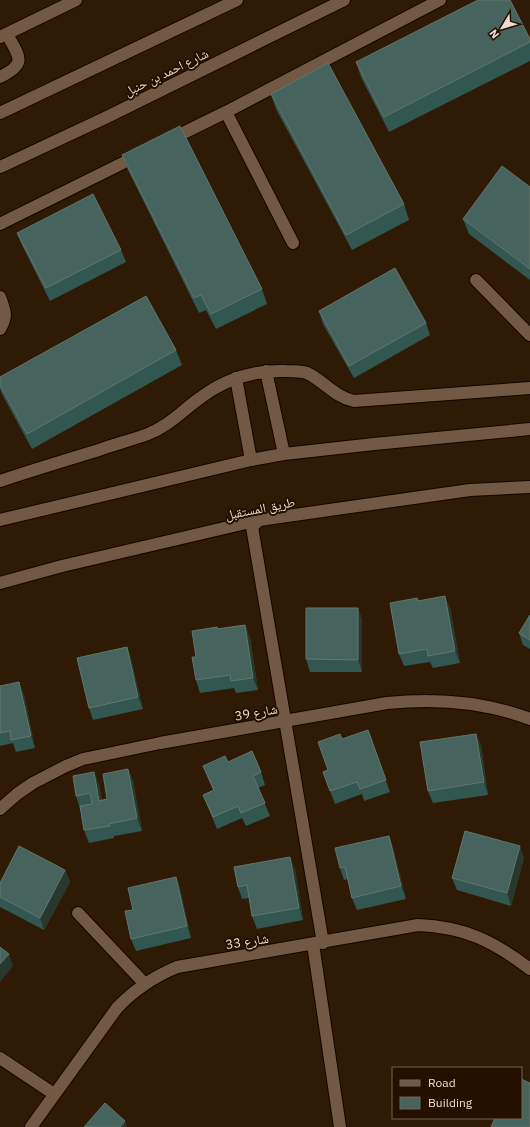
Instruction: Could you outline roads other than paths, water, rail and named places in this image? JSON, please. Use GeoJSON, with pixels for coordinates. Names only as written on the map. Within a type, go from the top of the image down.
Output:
{"type":"FeatureCollection","features":[{"type":"Feature","properties":{"kind":"street"},"geometry":{"type":"LineString","coordinates":[[0,77],[16,68],[19,62],[18,56],[4,35],[76,0]]}},
{"type":"Feature","properties":{"kind":"street"},"geometry":{"type":"LineString","coordinates":[[0,113],[237,0]]}},
{"type":"Feature","properties":{"kind":"street","name":"شارع احمد بن حنبل"},"geometry":{"type":"LineString","coordinates":[[0,167],[115,113],[344,0]]}},
{"type":"Feature","properties":{"kind":"street"},"geometry":{"type":"LineString","coordinates":[[162,144],[440,0]]}},
{"type":"Feature","properties":{"kind":"street"},"geometry":{"type":"LineString","coordinates":[[226,112],[292,243]]}},
{"type":"Feature","properties":{"kind":"street"},"geometry":{"type":"LineString","coordinates":[[0,224],[148,150]]}},
{"type":"Feature","properties":{"kind":"street"},"geometry":{"type":"LineString","coordinates":[[476,280],[530,335]]}},
{"type":"Feature","properties":{"kind":"street"},"geometry":{"type":"LineString","coordinates":[[0,297],[6,314],[0,329]]}},
{"type":"Feature","properties":{"kind":"street"},"geometry":{"type":"LineString","coordinates":[[266,371],[284,454]]}},
{"type":"Feature","properties":{"kind":"street"},"geometry":{"type":"LineString","coordinates":[[0,481],[149,434],[173,421],[200,398],[217,387],[236,378],[266,371],[306,373],[338,395],[354,401],[530,388]]}},
{"type":"Feature","properties":{"kind":"street"},"geometry":{"type":"LineString","coordinates":[[236,378],[251,460]]}},
{"type":"Feature","properties":{"kind":"street"},"geometry":{"type":"LineString","coordinates":[[0,520],[251,460],[284,454],[530,429]]}},
{"type":"Feature","properties":{"kind":"street","name":"طريق المستقبل"},"geometry":{"type":"LineString","coordinates":[[0,584],[62,566],[259,520],[470,490],[530,487]]}},
{"type":"Feature","properties":{"kind":"street"},"geometry":{"type":"LineString","coordinates":[[259,520],[252,527],[285,721],[318,944],[340,1127]]}},
{"type":"Feature","properties":{"kind":"street","name":"شارع 39"},"geometry":{"type":"LineString","coordinates":[[0,809],[17,794],[33,783],[83,759],[160,743],[387,703],[413,700],[444,700],[475,703],[515,713],[530,719]]}},
{"type":"Feature","properties":{"kind":"street"},"geometry":{"type":"LineString","coordinates":[[78,913],[144,984]]}},
{"type":"Feature","properties":{"kind":"street","name":"شارع 33"},"geometry":{"type":"LineString","coordinates":[[31,1127],[117,1008],[144,984],[160,974],[177,967],[318,944],[418,925],[434,926],[466,932],[499,947],[530,969]]}},
{"type":"Feature","properties":{"kind":"street"},"geometry":{"type":"LineString","coordinates":[[0,1058],[54,1094]]}}]}
